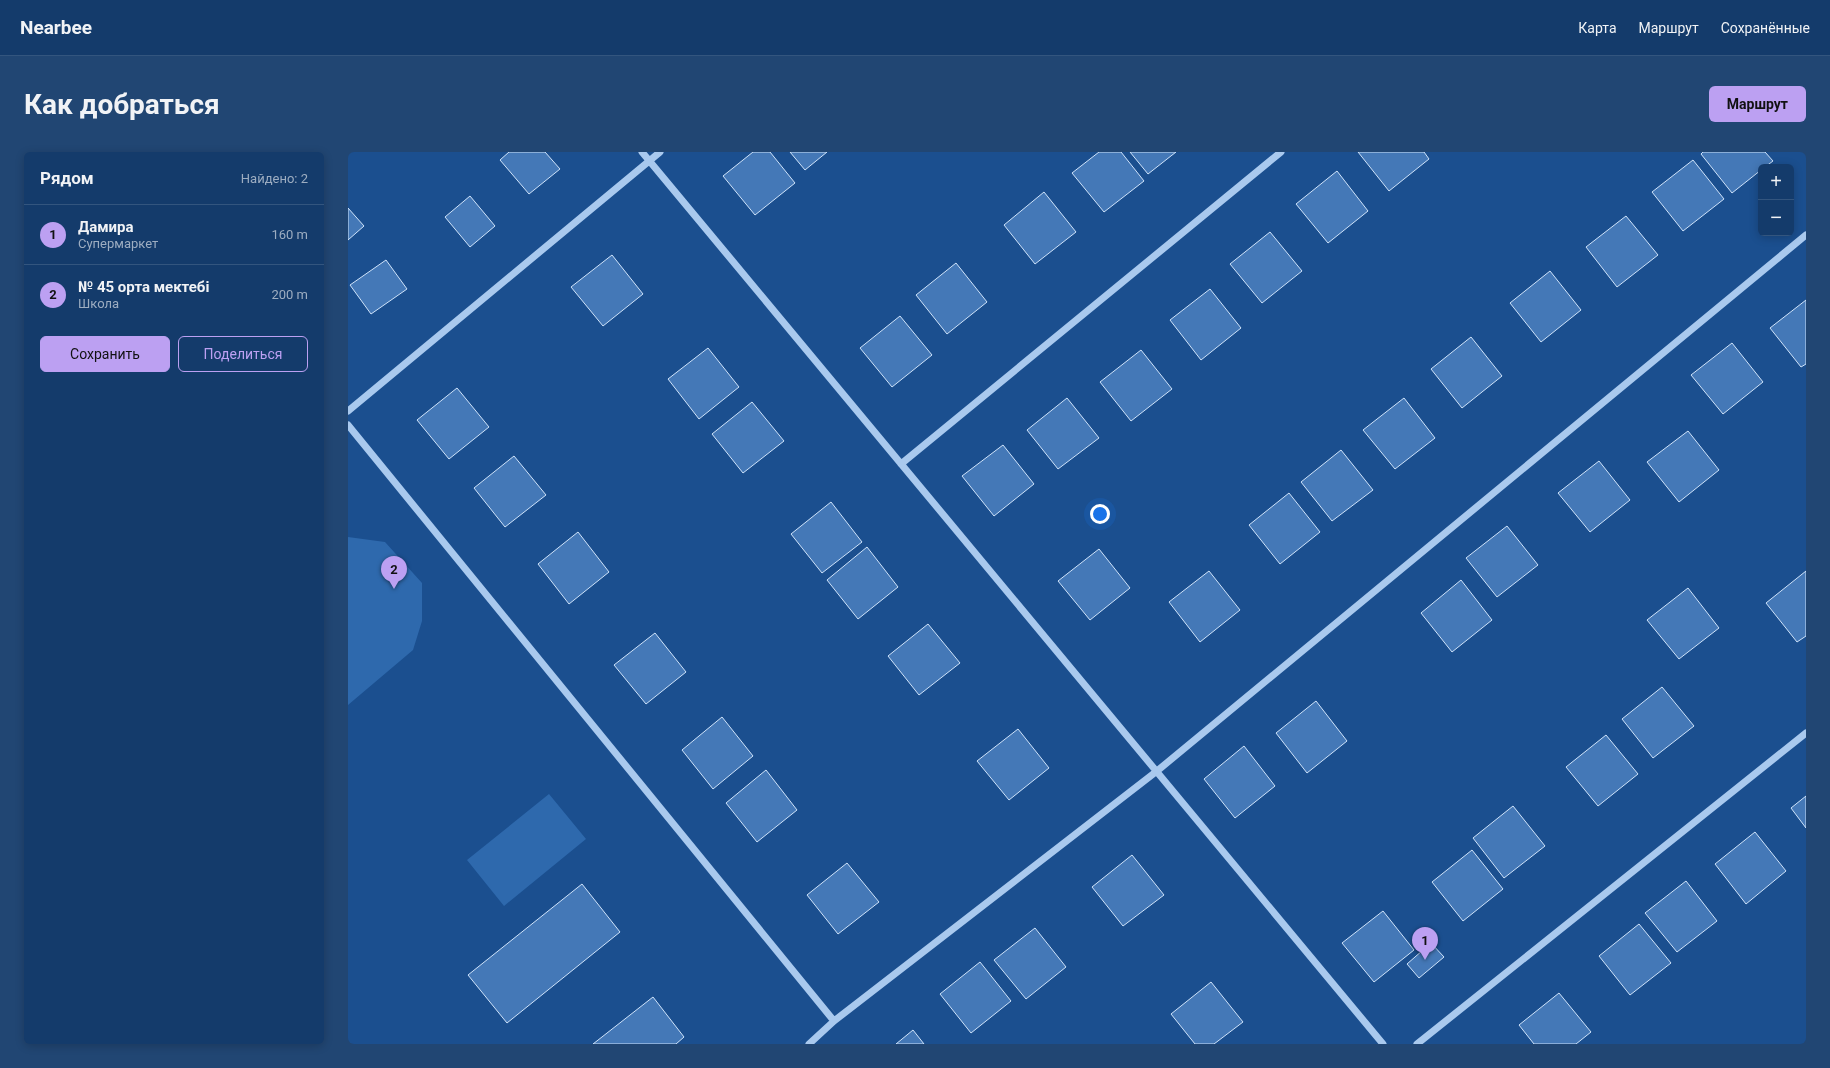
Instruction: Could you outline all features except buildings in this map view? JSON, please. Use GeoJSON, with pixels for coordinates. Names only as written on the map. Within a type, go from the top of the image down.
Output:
{"type":"FeatureCollection","features":[{"type":"Feature","properties":{"kind":"street"},"geometry":{"type":"LineString","coordinates":[[642,152],[1383,1044]]}},
{"type":"Feature","properties":{"kind":"street"},"geometry":{"type":"LineString","coordinates":[[348,411],[660,152]]}},
{"type":"Feature","properties":{"kind":"street"},"geometry":{"type":"LineString","coordinates":[[901,464],[1281,152]]}},
{"type":"Feature","properties":{"kind":"street"},"geometry":{"type":"LineString","coordinates":[[809,1044],[834,1021],[1156,771],[1806,235]]}},
{"type":"Feature","properties":{"kind":"street"},"geometry":{"type":"LineString","coordinates":[[348,425],[834,1021]]}},
{"type":"Feature","properties":{"kind":"street"},"geometry":{"type":"LineString","coordinates":[[1417,1044],[1806,733]]}},
{"type":"Feature","properties":{"kind":"shaded area"},"geometry":{"type":"Polygon","coordinates":[[[348,537],[385,542],[422,583],[422,621],[413,650],[348,705],[348,537]]]}},
{"type":"Feature","properties":{"kind":"shaded area"},"geometry":{"type":"Polygon","coordinates":[[[549,794],[586,839],[504,906],[467,860],[549,794]]]}},
{"type":"Feature","properties":{"kind":"place","name":"№ 45 орта мектебі"},"geometry":{"type":"Point","coordinates":[394,589]}},
{"type":"Feature","properties":{"kind":"place","name":"Дамира"},"geometry":{"type":"Point","coordinates":[1425,960]}}]}
